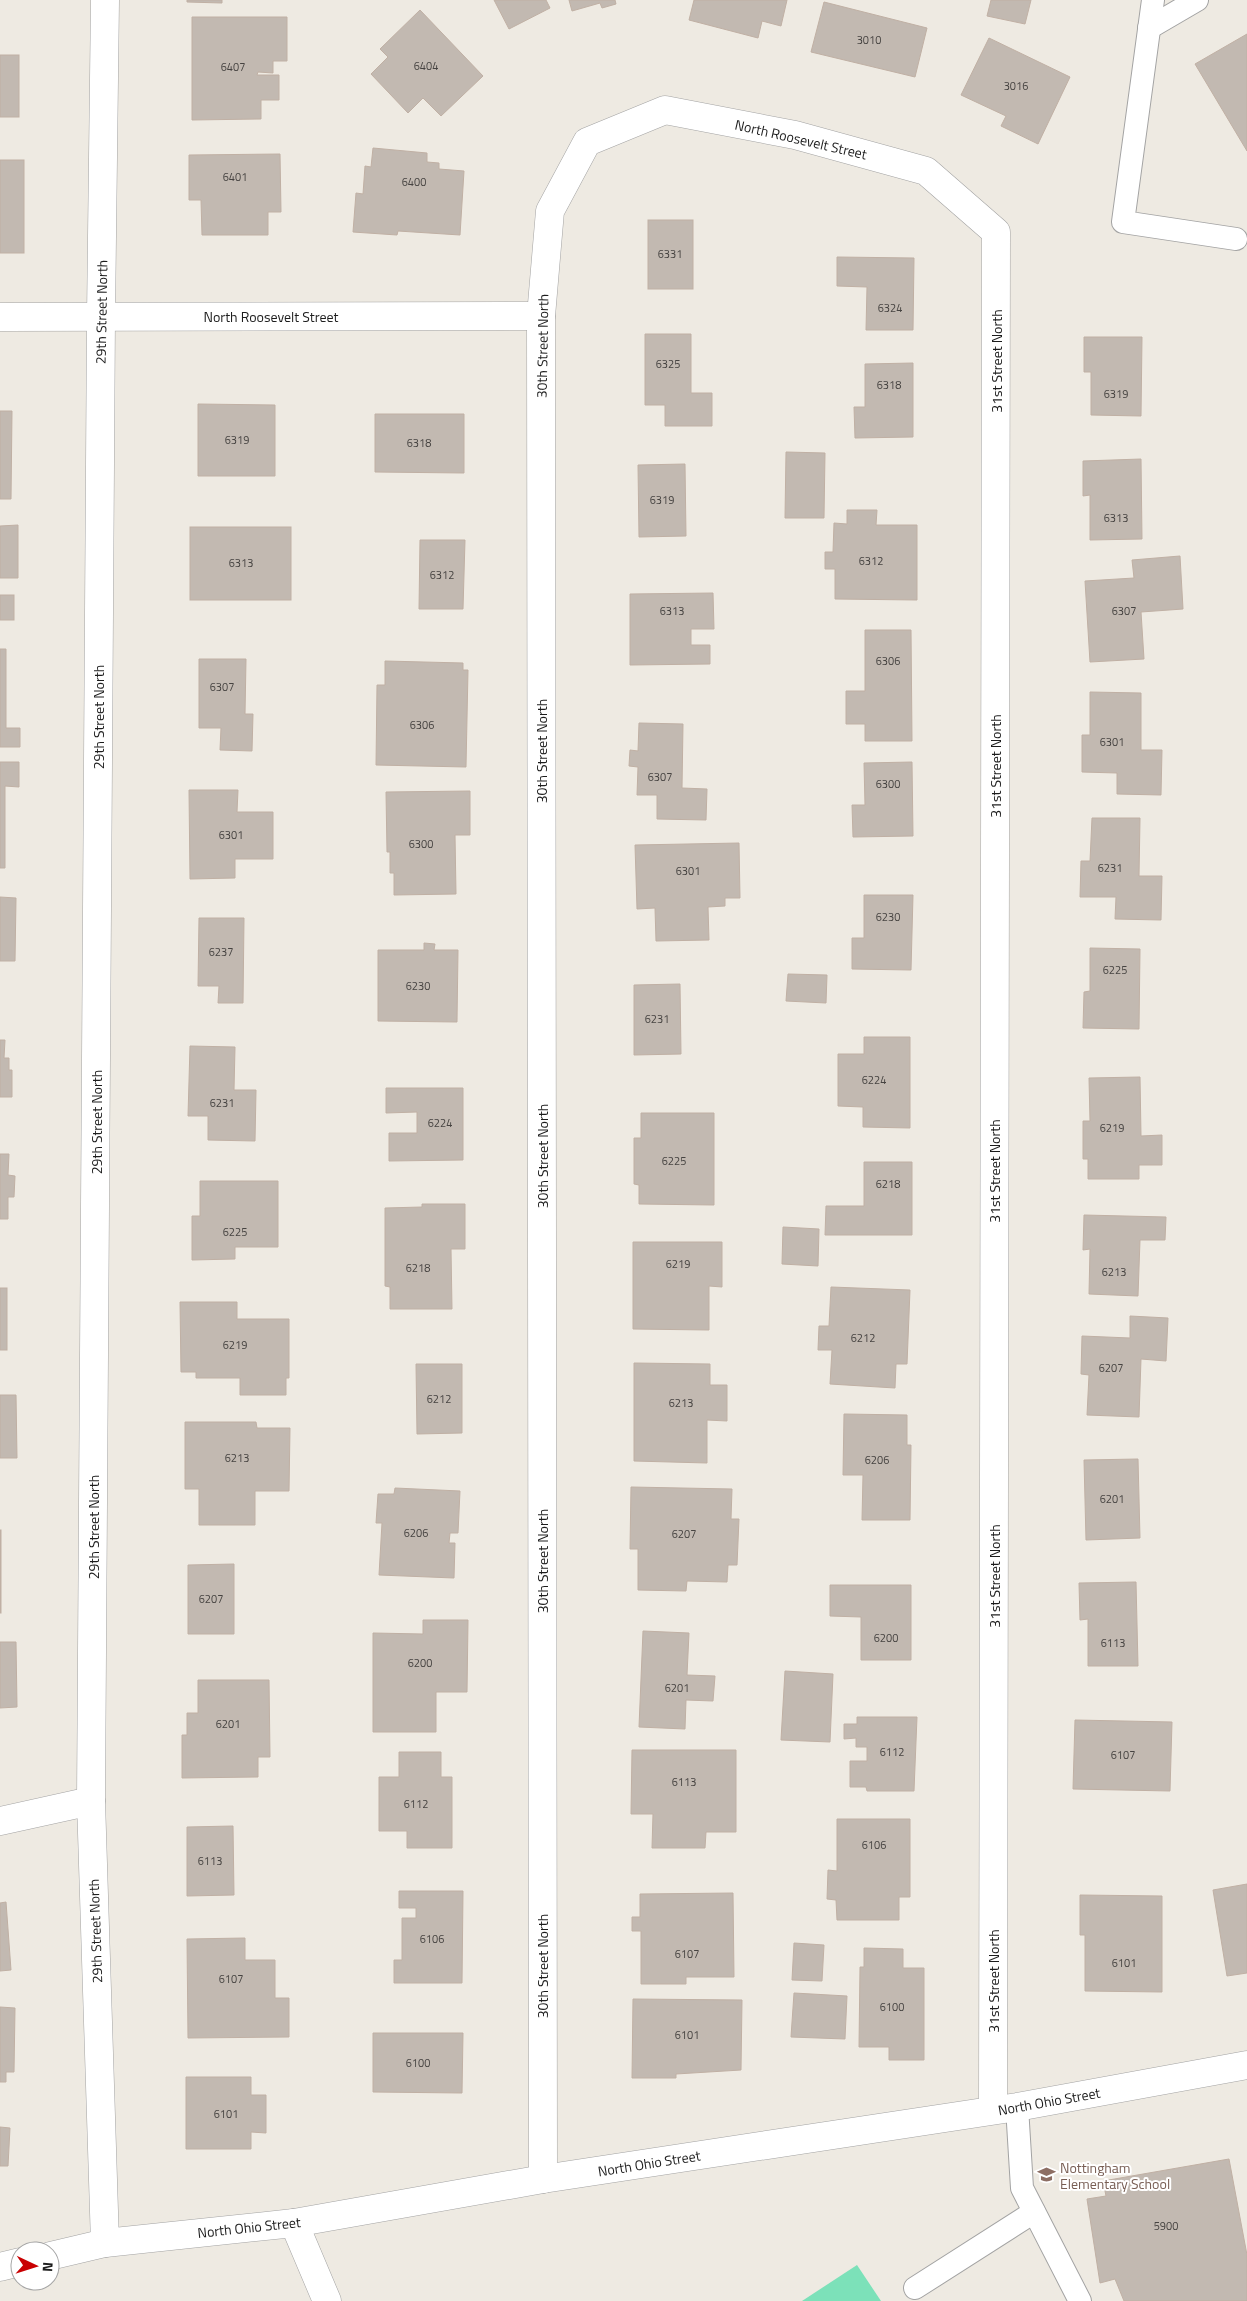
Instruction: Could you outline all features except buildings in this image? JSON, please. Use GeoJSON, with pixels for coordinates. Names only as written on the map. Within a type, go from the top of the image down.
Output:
{"type":"FeatureCollection","features":[{"type":"Feature","properties":{"kind":"street","name":"29th Street North"},"geometry":{"type":"LineString","coordinates":[[105,0],[101,316],[91,1801],[105,2243]]}},
{"type":"Feature","properties":{"kind":"street","name":"North Roosevelt Street"},"geometry":{"type":"LineString","coordinates":[[587,142],[665,110],[795,135],[926,171],[996,232]]}},
{"type":"Feature","properties":{"kind":"street","name":"30th Street North"},"geometry":{"type":"LineString","coordinates":[[543,2180],[541,316],[550,210],[587,142]]}},
{"type":"Feature","properties":{"kind":"street","name":"31st Street North"},"geometry":{"type":"LineString","coordinates":[[996,232],[1005,2109]]}},
{"type":"Feature","properties":{"kind":"street","name":"North Roosevelt Street"},"geometry":{"type":"LineString","coordinates":[[0,318],[101,316],[541,316]]}},
{"type":"Feature","properties":{"kind":"street"},"geometry":{"type":"LineString","coordinates":[[0,1821],[91,1801]]}},
{"type":"Feature","properties":{"kind":"street","name":"North Ohio Street"},"geometry":{"type":"LineString","coordinates":[[60,2254],[105,2243],[294,2223],[543,2180],[1005,2109],[1247,2065]]}},
{"type":"Feature","properties":{"kind":"street"},"geometry":{"type":"LineString","coordinates":[[294,2223],[327,2301]]}},
{"type":"Feature","properties":{"kind":"lane"},"geometry":{"type":"LineString","coordinates":[[1153,0],[1122,222],[1236,239]]}},
{"type":"Feature","properties":{"kind":"lane"},"geometry":{"type":"LineString","coordinates":[[1149,28],[1197,0]]}},
{"type":"Feature","properties":{"kind":"lane"},"geometry":{"type":"LineString","coordinates":[[1005,2109],[1022,2188],[1080,2301]]}},
{"type":"Feature","properties":{"kind":"lane"},"geometry":{"type":"LineString","coordinates":[[915,2288],[1034,2212]]}},
{"type":"Feature","properties":{"kind":"green space"},"geometry":{"type":"Polygon","coordinates":[[[857,2265],[881,2301],[802,2301],[857,2265]]]}},
{"type":"Feature","properties":{"kind":"place","name":"Nottingham Elementary School"},"geometry":{"type":"Point","coordinates":[1046,2175]}}]}
